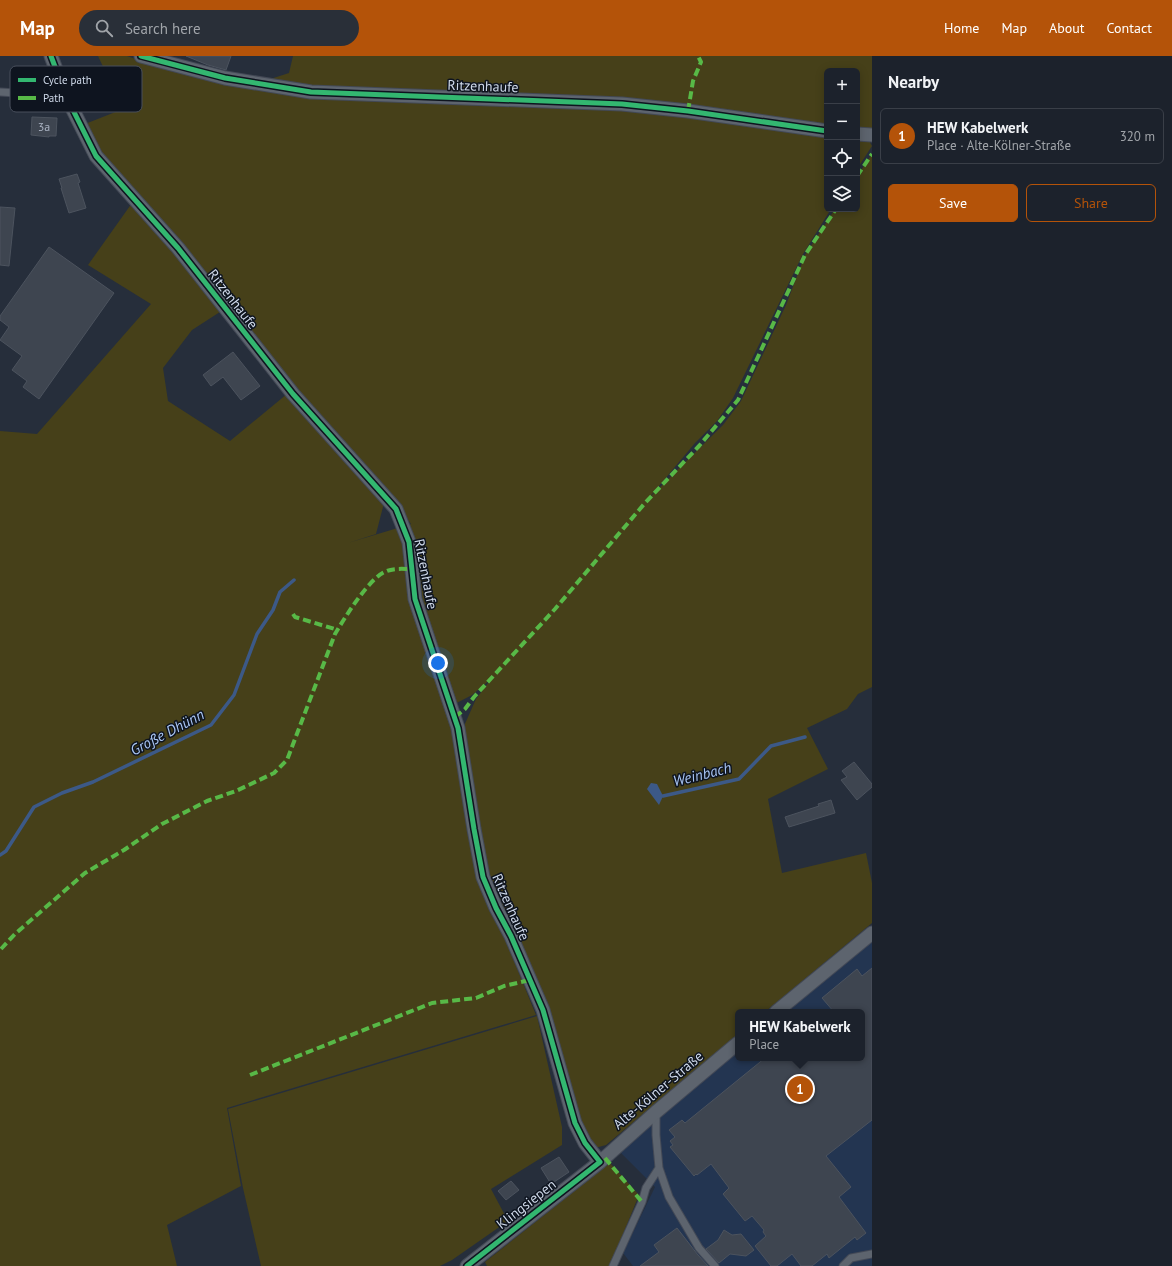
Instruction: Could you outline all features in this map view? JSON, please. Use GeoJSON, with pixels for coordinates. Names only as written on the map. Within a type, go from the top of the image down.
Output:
{"type":"FeatureCollection","features":[{"type":"Feature","properties":{"kind":"street","name":"Ritzenhaufe"},"geometry":{"type":"LineString","coordinates":[[52,56],[56,66]]}},
{"type":"Feature","properties":{"kind":"street","name":"Ritzenhaufe"},"geometry":{"type":"LineString","coordinates":[[141,56],[225,78],[311,92],[622,104],[688,111],[824,131]]}},
{"type":"Feature","properties":{"kind":"street","name":"Ritzenhaufe"},"geometry":{"type":"LineString","coordinates":[[74,112],[96,156],[178,248],[293,394],[396,509],[409,542],[415,599],[458,728],[483,878],[496,908],[511,936],[543,1010],[575,1123],[585,1143],[600,1162]]}},
{"type":"Feature","properties":{"kind":"street"},"geometry":{"type":"LineString","coordinates":[[860,134],[872,135]]}},
{"type":"Feature","properties":{"kind":"street"},"geometry":{"type":"LineString","coordinates":[[780,1009],[872,933]]}},
{"type":"Feature","properties":{"kind":"street","name":"Alte-Kölner-Straße"},"geometry":{"type":"LineString","coordinates":[[600,1162],[656,1112],[735,1046]]}},
{"type":"Feature","properties":{"kind":"street","name":"Klingsiepen"},"geometry":{"type":"LineString","coordinates":[[467,1266],[600,1162]]}},
{"type":"Feature","properties":{"kind":"lane"},"geometry":{"type":"LineString","coordinates":[[0,92],[10,93]]}},
{"type":"Feature","properties":{"kind":"lane"},"geometry":{"type":"LineString","coordinates":[[656,1112],[656,1135],[659,1168],[669,1197],[699,1248],[715,1266]]}},
{"type":"Feature","properties":{"kind":"lane"},"geometry":{"type":"LineString","coordinates":[[614,1266],[642,1202],[646,1188],[659,1168]]}},
{"type":"Feature","properties":{"kind":"lane"},"geometry":{"type":"LineString","coordinates":[[843,1266],[851,1258],[872,1253]]}},
{"type":"Feature","properties":{"kind":"shaded area"},"geometry":{"type":"Polygon","coordinates":[[[98,56],[127,56],[147,63],[258,83],[289,73],[293,56],[872,56],[872,130],[860,129],[860,68],[824,68],[824,212],[829,212],[803,254],[733,398],[717,421],[695,443],[648,499],[723,425],[741,401],[786,305],[805,255],[833,212],[860,212],[860,172],[872,154],[872,687],[858,694],[847,709],[807,728],[828,769],[768,799],[782,873],[866,853],[872,883],[872,923],[769,1009],[735,1009],[735,1038],[606,1145],[595,1148],[579,1121],[517,935],[488,876],[464,726],[476,699],[491,679],[472,695],[447,708],[456,729],[467,831],[477,878],[490,912],[505,939],[536,1015],[227,1108],[241,1186],[167,1225],[177,1266],[0,1266],[0,431],[37,434],[151,304],[88,265],[132,203],[223,310],[192,330],[163,368],[168,401],[230,441],[287,394],[384,503],[376,534],[348,543],[411,524],[398,505],[298,391],[101,155],[85,124],[115,112],[142,112],[142,66],[103,66],[98,56]]]}},
{"type":"Feature","properties":{"kind":"shaded area"},"geometry":{"type":"Polygon","coordinates":[[[860,138],[868,139],[872,146],[860,164],[860,138]]]}},
{"type":"Feature","properties":{"kind":"shaded area"},"geometry":{"type":"Polygon","coordinates":[[[651,783],[657,784],[663,796],[659,805],[647,789],[651,783]]]}},
{"type":"Feature","properties":{"kind":"shaded area"},"geometry":{"type":"Polygon","coordinates":[[[872,937],[872,1266],[633,1266],[623,1253],[655,1187],[613,1145],[735,1047],[735,1061],[865,1061],[865,1009],[783,1009],[872,937]]]}},
{"type":"Feature","properties":{"kind":"shaded area"},"geometry":{"type":"Polygon","coordinates":[[[537,1016],[562,1127],[562,1145],[491,1189],[508,1221],[452,1260],[440,1266],[261,1266],[243,1188],[228,1109],[537,1016]]]}},
{"type":"Feature","properties":{"kind":"shaded area"},"geometry":{"type":"Polygon","coordinates":[[[610,1163],[639,1195],[610,1266],[487,1266],[485,1262],[610,1163]]]}},
{"type":"Feature","properties":{"kind":"building"},"geometry":{"type":"Polygon","coordinates":[[[186,56],[231,56],[226,70],[208,65],[186,56]]]}},
{"type":"Feature","properties":{"kind":"building"},"geometry":{"type":"Polygon","coordinates":[[[32,117],[57,118],[56,136],[49,137],[31,135],[32,117]]]}},
{"type":"Feature","properties":{"kind":"building"},"geometry":{"type":"Polygon","coordinates":[[[77,174],[80,182],[78,183],[86,208],[69,213],[59,179],[77,174]]]}},
{"type":"Feature","properties":{"kind":"building"},"geometry":{"type":"Polygon","coordinates":[[[0,207],[15,208],[9,266],[0,265],[0,207]]]}},
{"type":"Feature","properties":{"kind":"building"},"geometry":{"type":"Polygon","coordinates":[[[49,247],[114,293],[39,399],[23,387],[27,381],[12,370],[22,356],[0,340],[9,327],[0,320],[0,316],[49,247]]]}},
{"type":"Feature","properties":{"kind":"building"},"geometry":{"type":"Polygon","coordinates":[[[233,352],[260,386],[241,400],[223,377],[211,386],[203,375],[233,352]]]}},
{"type":"Feature","properties":{"kind":"building"},"geometry":{"type":"Polygon","coordinates":[[[854,762],[872,784],[872,787],[857,800],[841,780],[847,777],[842,771],[854,762]]]}},
{"type":"Feature","properties":{"kind":"building"},"geometry":{"type":"Polygon","coordinates":[[[831,800],[835,813],[789,827],[785,817],[819,806],[818,804],[831,800]]]}},
{"type":"Feature","properties":{"kind":"building"},"geometry":{"type":"Polygon","coordinates":[[[872,968],[872,1120],[826,1156],[851,1187],[839,1197],[866,1233],[857,1240],[855,1237],[829,1258],[827,1254],[812,1266],[801,1266],[792,1254],[777,1266],[771,1266],[755,1246],[766,1236],[763,1232],[764,1230],[752,1216],[745,1221],[723,1194],[729,1188],[711,1164],[694,1176],[670,1147],[673,1145],[670,1141],[675,1137],[669,1130],[682,1120],[685,1123],[761,1061],[865,1061],[865,1009],[831,1009],[822,998],[857,969],[862,976],[872,968]]]}},
{"type":"Feature","properties":{"kind":"building"},"geometry":{"type":"Polygon","coordinates":[[[559,1157],[569,1172],[551,1184],[541,1168],[559,1157]]]}},
{"type":"Feature","properties":{"kind":"building"},"geometry":{"type":"Polygon","coordinates":[[[511,1181],[519,1190],[506,1200],[498,1191],[511,1181]]]}},
{"type":"Feature","properties":{"kind":"building"},"geometry":{"type":"Polygon","coordinates":[[[677,1228],[708,1266],[640,1266],[659,1252],[654,1245],[677,1228]]]}},
{"type":"Feature","properties":{"kind":"building"},"geometry":{"type":"Polygon","coordinates":[[[724,1230],[732,1235],[741,1234],[754,1250],[746,1256],[730,1254],[719,1263],[706,1249],[718,1240],[724,1230]]]}},
{"type":"Feature","properties":{"kind":"waterway","name":"Große Dhünn"},"geometry":{"type":"LineString","coordinates":[[0,855],[6,851],[34,807],[62,793],[93,782],[211,725],[234,695],[257,634],[273,610],[280,592],[294,580]]}},
{"type":"Feature","properties":{"kind":"waterway","name":"Weinbach"},"geometry":{"type":"LineString","coordinates":[[663,796],[739,779],[771,746],[805,737]]}},
{"type":"Feature","properties":{"kind":"marked path"},"geometry":{"type":"LineString","coordinates":[[688,111],[693,81],[701,62],[698,56]]}},
{"type":"Feature","properties":{"kind":"marked path"},"geometry":{"type":"LineString","coordinates":[[860,172],[872,154]]}},
{"type":"Feature","properties":{"kind":"marked path"},"geometry":{"type":"LineString","coordinates":[[455,717],[465,709],[474,697],[555,609],[645,503],[699,446],[738,400],[805,255],[834,212]]}},
{"type":"Feature","properties":{"kind":"marked path"},"geometry":{"type":"LineString","coordinates":[[1,949],[15,934],[85,873],[124,850],[162,824],[207,801],[236,791],[274,773],[287,760],[335,634],[351,609],[365,589],[380,575],[393,569],[412,569]]}},
{"type":"Feature","properties":{"kind":"marked path"},"geometry":{"type":"LineString","coordinates":[[293,614],[295,617],[338,630]]}},
{"type":"Feature","properties":{"kind":"marked path"},"geometry":{"type":"LineString","coordinates":[[250,1075],[432,1003],[476,998],[504,986],[530,980]]}},
{"type":"Feature","properties":{"kind":"marked path"},"geometry":{"type":"LineString","coordinates":[[605,1158],[642,1202]]}},
{"type":"Feature","properties":{"kind":"cycle path"},"geometry":{"type":"LineString","coordinates":[[51,56],[55,66]]}},
{"type":"Feature","properties":{"kind":"cycle path"},"geometry":{"type":"LineString","coordinates":[[141,56],[225,78],[311,92],[622,104],[688,111],[824,131]]}},
{"type":"Feature","properties":{"kind":"cycle path"},"geometry":{"type":"LineString","coordinates":[[74,112],[96,156],[178,248],[293,394],[396,509],[409,542],[415,599],[458,728],[483,877],[496,908],[511,936],[543,1010],[575,1123],[585,1143],[600,1162],[467,1266]]}},
{"type":"Feature","properties":{"kind":"place","name":"HEW Kabelwerk"},"geometry":{"type":"Point","coordinates":[800,1089]}}]}
